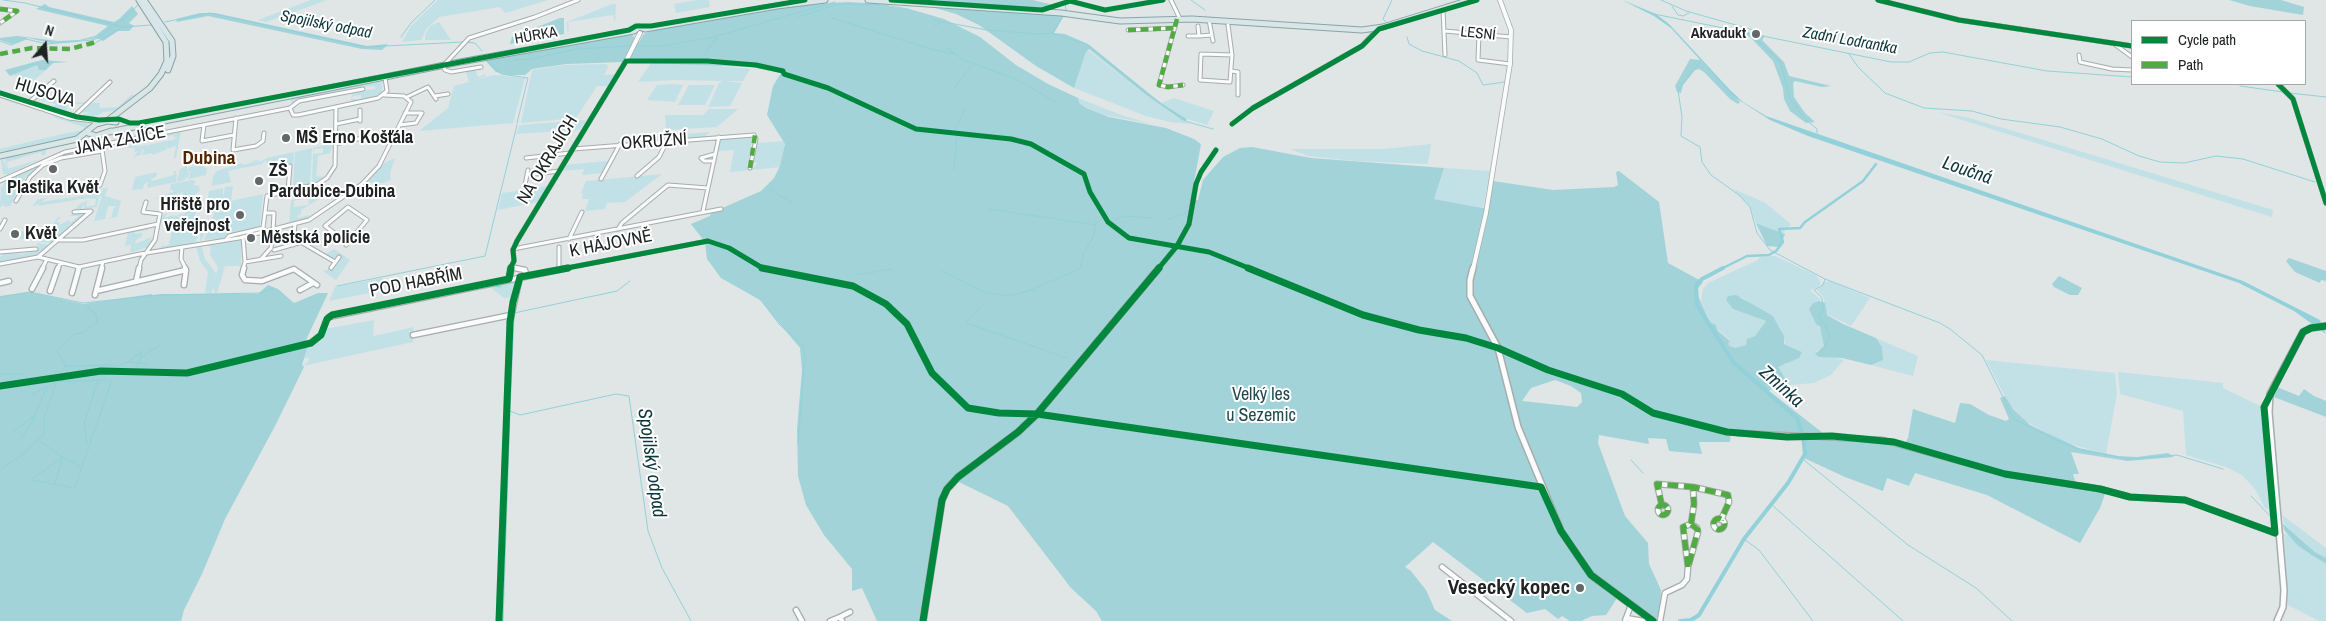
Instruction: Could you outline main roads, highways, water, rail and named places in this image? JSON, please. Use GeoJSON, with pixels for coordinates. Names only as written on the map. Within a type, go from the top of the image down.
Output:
{"type":"FeatureCollection","features":[{"type":"Feature","properties":{"kind":"main road"},"geometry":{"type":"LineString","coordinates":[[634,31],[640,32],[645,29],[707,18],[824,0]]}},
{"type":"Feature","properties":{"kind":"main road"},"geometry":{"type":"LineString","coordinates":[[868,0],[1061,13],[1120,21],[1209,20],[1352,30],[1379,28],[1444,9],[1466,0]]}},
{"type":"Feature","properties":{"kind":"main road"},"geometry":{"type":"LineString","coordinates":[[0,156],[64,142],[90,132],[110,132],[157,85],[166,73],[174,50],[171,38],[142,1]]}},
{"type":"Feature","properties":{"kind":"main road"},"geometry":{"type":"LineString","coordinates":[[105,122],[147,92],[159,78],[166,64],[167,45],[146,6]]}},
{"type":"Feature","properties":{"kind":"main road","name":"HŮRKA"},"geometry":{"type":"LineString","coordinates":[[284,98],[385,79],[394,75],[443,65],[634,31],[639,28],[645,29]]}},
{"type":"Feature","properties":{"kind":"main road","name":"HŮRKA"},"geometry":{"type":"LineString","coordinates":[[110,132],[385,79]]}},
{"type":"Feature","properties":{"kind":"main road","name":"HUSOVA"},"geometry":{"type":"LineString","coordinates":[[90,132],[105,122],[116,124]]}},
{"type":"Feature","properties":{"kind":"main road","name":"HŮRKA"},"geometry":{"type":"LineString","coordinates":[[116,124],[124,128],[156,123]]}},
{"type":"Feature","properties":{"kind":"waterway","name":"Spojilský odpad"},"geometry":{"type":"LineString","coordinates":[[3,0],[25,3],[115,25]]}},
{"type":"Feature","properties":{"kind":"waterway"},"geometry":{"type":"LineString","coordinates":[[401,37],[411,23],[435,0]]}},
{"type":"Feature","properties":{"kind":"waterway"},"geometry":{"type":"LineString","coordinates":[[1191,0],[1205,10]]}},
{"type":"Feature","properties":{"kind":"waterway"},"geometry":{"type":"LineString","coordinates":[[1387,23],[1383,19],[1392,0]]}},
{"type":"Feature","properties":{"kind":"waterway"},"geometry":{"type":"LineString","coordinates":[[1661,0],[1686,11],[1757,31],[1757,35]]}},
{"type":"Feature","properties":{"kind":"waterway"},"geometry":{"type":"LineString","coordinates":[[636,46],[660,46],[710,38],[835,2]]}},
{"type":"Feature","properties":{"kind":"waterway"},"geometry":{"type":"LineString","coordinates":[[1065,2],[1066,11]]}},
{"type":"Feature","properties":{"kind":"waterway"},"geometry":{"type":"LineString","coordinates":[[115,25],[139,4]]}},
{"type":"Feature","properties":{"kind":"waterway"},"geometry":{"type":"LineString","coordinates":[[798,17],[838,4],[879,5]]}},
{"type":"Feature","properties":{"kind":"waterway","name":"Zadní Lodrantka"},"geometry":{"type":"LineString","coordinates":[[1672,6],[1678,15],[1683,16],[1689,13]]}},
{"type":"Feature","properties":{"kind":"waterway","name":"Spojilský odpad"},"geometry":{"type":"LineString","coordinates":[[165,22],[210,13],[366,47],[463,42]]}},
{"type":"Feature","properties":{"kind":"waterway","name":"Zadní Lodrantka"},"geometry":{"type":"LineString","coordinates":[[1654,14],[1757,35]]}},
{"type":"Feature","properties":{"kind":"waterway"},"geometry":{"type":"LineString","coordinates":[[1053,33],[1063,16]]}},
{"type":"Feature","properties":{"kind":"waterway"},"geometry":{"type":"LineString","coordinates":[[832,18],[931,49],[955,54]]}},
{"type":"Feature","properties":{"kind":"waterway"},"geometry":{"type":"LineString","coordinates":[[933,20],[987,30],[1038,34],[1053,33]]}},
{"type":"Feature","properties":{"kind":"waterway"},"geometry":{"type":"LineString","coordinates":[[934,26],[940,23]]}},
{"type":"Feature","properties":{"kind":"waterway"},"geometry":{"type":"LineString","coordinates":[[0,41],[11,45],[26,39],[47,44],[92,40],[98,38],[115,25]]}},
{"type":"Feature","properties":{"kind":"waterway","name":"Spojilský odpad"},"geometry":{"type":"LineString","coordinates":[[115,25],[123,27],[151,25]]}},
{"type":"Feature","properties":{"kind":"waterway"},"geometry":{"type":"LineString","coordinates":[[90,46],[121,28]]}},
{"type":"Feature","properties":{"kind":"waterway"},"geometry":{"type":"LineString","coordinates":[[1053,33],[1088,45],[1147,94],[1177,115],[1188,122],[1213,129]]}},
{"type":"Feature","properties":{"kind":"waterway","name":"Zadní Lodrantka"},"geometry":{"type":"LineString","coordinates":[[1757,35],[1891,62],[1909,62],[1930,53],[1943,52],[2047,71],[2131,77]]}},
{"type":"Feature","properties":{"kind":"waterway"},"geometry":{"type":"LineString","coordinates":[[1757,35],[1758,41],[1781,63],[1789,97],[1805,119],[1817,129],[1817,133]]}},
{"type":"Feature","properties":{"kind":"waterway"},"geometry":{"type":"LineString","coordinates":[[705,54],[718,36]]}},
{"type":"Feature","properties":{"kind":"waterway"},"geometry":{"type":"LineString","coordinates":[[1407,37],[1409,44],[1422,51],[1459,61],[1477,73],[1483,85],[1505,82]]}},
{"type":"Feature","properties":{"kind":"waterway","name":"Spojilský odpad"},"geometry":{"type":"LineString","coordinates":[[467,42],[475,43],[482,51]]}},
{"type":"Feature","properties":{"kind":"waterway"},"geometry":{"type":"LineString","coordinates":[[516,60],[531,59],[576,49],[631,46]]}},
{"type":"Feature","properties":{"kind":"waterway"},"geometry":{"type":"LineString","coordinates":[[945,47],[964,60],[1016,79],[1056,102]]}},
{"type":"Feature","properties":{"kind":"waterway"},"geometry":{"type":"LineString","coordinates":[[1849,54],[1858,67],[1885,93],[1924,108],[1972,111],[2001,119],[2060,127],[2102,139],[2139,156],[2160,162],[2184,163],[2216,156],[2243,159],[2315,182]]}},
{"type":"Feature","properties":{"kind":"waterway","name":"Spojilský odpad"},"geometry":{"type":"LineString","coordinates":[[486,60],[501,74],[528,78],[517,123]]}},
{"type":"Feature","properties":{"kind":"waterway"},"geometry":{"type":"LineString","coordinates":[[1701,61],[1678,90],[1682,117],[1681,136],[1700,147],[1702,162],[1711,175],[1739,195],[1750,207],[1757,233],[1770,250],[1825,279]]}},
{"type":"Feature","properties":{"kind":"waterway"},"geometry":{"type":"LineString","coordinates":[[954,88],[972,65]]}},
{"type":"Feature","properties":{"kind":"waterway","name":"Zadní Lodrantka"},"geometry":{"type":"LineString","coordinates":[[2240,86],[2283,92]]}},
{"type":"Feature","properties":{"kind":"waterway","name":"Zadní Lodrantka"},"geometry":{"type":"LineString","coordinates":[[2289,93],[2326,97]]}},
{"type":"Feature","properties":{"kind":"waterway"},"geometry":{"type":"LineString","coordinates":[[956,133],[956,127],[966,108]]}},
{"type":"Feature","properties":{"kind":"waterway"},"geometry":{"type":"LineString","coordinates":[[337,286],[485,256],[517,125]]}},
{"type":"Feature","properties":{"kind":"waterway"},"geometry":{"type":"LineString","coordinates":[[954,170],[957,134]]}},
{"type":"Feature","properties":{"kind":"waterway","name":"Zminka"},"geometry":{"type":"LineString","coordinates":[[1723,268],[1747,256],[1769,255],[1776,251],[1783,242],[1779,229],[1800,228],[1805,222],[1863,181],[1876,164]]}},
{"type":"Feature","properties":{"kind":"waterway"},"geometry":{"type":"LineString","coordinates":[[770,189],[792,203]]}},
{"type":"Feature","properties":{"kind":"waterway"},"geometry":{"type":"LineString","coordinates":[[989,209],[1096,225]]}},
{"type":"Feature","properties":{"kind":"waterway"},"geometry":{"type":"LineString","coordinates":[[1167,220],[1186,213]]}},
{"type":"Feature","properties":{"kind":"waterway"},"geometry":{"type":"LineString","coordinates":[[1115,220],[1124,216],[1153,218]]}},
{"type":"Feature","properties":{"kind":"waterway"},"geometry":{"type":"LineString","coordinates":[[942,271],[984,292],[1009,296],[1028,291],[1080,269],[1084,253],[1094,235],[1096,225]]}},
{"type":"Feature","properties":{"kind":"waterway","name":"Zminka"},"geometry":{"type":"LineString","coordinates":[[1680,621],[1691,620],[1699,615],[1744,539],[1788,483],[1805,454],[1803,436],[1797,418],[1733,362],[1697,305],[1696,285],[1702,279],[1723,268]]}},
{"type":"Feature","properties":{"kind":"waterway"},"geometry":{"type":"LineString","coordinates":[[856,275],[892,269]]}},
{"type":"Feature","properties":{"kind":"waterway"},"geometry":{"type":"LineString","coordinates":[[1821,353],[1829,337],[1826,327],[1818,316],[1823,309],[1822,298],[1814,290],[1823,285],[1825,279]]}},
{"type":"Feature","properties":{"kind":"waterway"},"geometry":{"type":"LineString","coordinates":[[1825,279],[1940,323],[1950,329],[1982,355],[2014,419],[2056,440],[2080,450],[2129,459],[2177,455],[2223,469]]}},
{"type":"Feature","properties":{"kind":"waterway"},"geometry":{"type":"LineString","coordinates":[[514,313],[617,291],[630,281]]}},
{"type":"Feature","properties":{"kind":"waterway"},"geometry":{"type":"LineString","coordinates":[[494,286],[501,287]]}},
{"type":"Feature","properties":{"kind":"waterway"},"geometry":{"type":"LineString","coordinates":[[0,297],[30,292],[83,303],[158,295],[261,293],[273,288]]}},
{"type":"Feature","properties":{"kind":"waterway"},"geometry":{"type":"LineString","coordinates":[[764,304],[779,324],[802,345],[805,354],[798,443]]}},
{"type":"Feature","properties":{"kind":"waterway"},"geometry":{"type":"LineString","coordinates":[[66,366],[57,351],[74,334],[82,333],[97,322],[96,314],[86,306]]}},
{"type":"Feature","properties":{"kind":"waterway"},"geometry":{"type":"LineString","coordinates":[[980,307],[966,323],[1067,358]]}},
{"type":"Feature","properties":{"kind":"waterway","name":"Spojilský odpad"},"geometry":{"type":"LineString","coordinates":[[514,315],[510,411],[520,415],[616,394],[629,396],[648,531],[662,568],[691,621]]}},
{"type":"Feature","properties":{"kind":"waterway"},"geometry":{"type":"LineString","coordinates":[[140,358],[161,344]]}},
{"type":"Feature","properties":{"kind":"waterway"},"geometry":{"type":"LineString","coordinates":[[128,362],[142,351]]}},
{"type":"Feature","properties":{"kind":"waterway"},"geometry":{"type":"LineString","coordinates":[[140,358],[142,352]]}},
{"type":"Feature","properties":{"kind":"waterway"},"geometry":{"type":"LineString","coordinates":[[138,363],[140,358]]}},
{"type":"Feature","properties":{"kind":"waterway"},"geometry":{"type":"LineString","coordinates":[[118,366],[128,362]]}},
{"type":"Feature","properties":{"kind":"waterway"},"geometry":{"type":"LineString","coordinates":[[128,362],[138,363]]}},
{"type":"Feature","properties":{"kind":"waterway"},"geometry":{"type":"LineString","coordinates":[[137,367],[138,363]]}},
{"type":"Feature","properties":{"kind":"waterway"},"geometry":{"type":"LineString","coordinates":[[138,363],[147,364]]}},
{"type":"Feature","properties":{"kind":"waterway"},"geometry":{"type":"LineString","coordinates":[[66,366],[115,365]]}},
{"type":"Feature","properties":{"kind":"waterway"},"geometry":{"type":"LineString","coordinates":[[60,374],[66,366]]}},
{"type":"Feature","properties":{"kind":"waterway"},"geometry":{"type":"LineString","coordinates":[[0,374],[23,374]]}},
{"type":"Feature","properties":{"kind":"waterway"},"geometry":{"type":"LineString","coordinates":[[63,457],[31,480],[75,488],[112,379]]}},
{"type":"Feature","properties":{"kind":"waterway"},"geometry":{"type":"LineString","coordinates":[[56,382],[98,380]]}},
{"type":"Feature","properties":{"kind":"waterway"},"geometry":{"type":"LineString","coordinates":[[87,444],[84,423],[98,380]]}},
{"type":"Feature","properties":{"kind":"waterway"},"geometry":{"type":"LineString","coordinates":[[98,380],[107,380]]}},
{"type":"Feature","properties":{"kind":"waterway"},"geometry":{"type":"LineString","coordinates":[[2,468],[21,456],[44,434],[44,419],[56,382]]}},
{"type":"Feature","properties":{"kind":"waterway"},"geometry":{"type":"LineString","coordinates":[[31,395],[56,382]]}},
{"type":"Feature","properties":{"kind":"waterway"},"geometry":{"type":"LineString","coordinates":[[35,415],[47,387]]}},
{"type":"Feature","properties":{"kind":"waterway"},"geometry":{"type":"LineString","coordinates":[[503,621],[510,412]]}},
{"type":"Feature","properties":{"kind":"waterway"},"geometry":{"type":"LineString","coordinates":[[12,433],[35,415]]}},
{"type":"Feature","properties":{"kind":"waterway"},"geometry":{"type":"LineString","coordinates":[[22,437],[35,415]]}},
{"type":"Feature","properties":{"kind":"waterway"},"geometry":{"type":"LineString","coordinates":[[40,441],[63,457]]}},
{"type":"Feature","properties":{"kind":"waterway"},"geometry":{"type":"LineString","coordinates":[[63,457],[81,466]]}},
{"type":"Feature","properties":{"kind":"waterway"},"geometry":{"type":"LineString","coordinates":[[55,483],[62,459]]}},
{"type":"Feature","properties":{"kind":"waterway"},"geometry":{"type":"LineString","coordinates":[[1631,460],[1643,473]]}},
{"type":"Feature","properties":{"kind":"waterway"},"geometry":{"type":"LineString","coordinates":[[1804,460],[1908,545],[1976,588],[2012,621]]}},
{"type":"Feature","properties":{"kind":"waterway"},"geometry":{"type":"LineString","coordinates":[[2251,496],[2272,518]]}},
{"type":"Feature","properties":{"kind":"waterway"},"geometry":{"type":"LineString","coordinates":[[1772,505],[1903,621]]}},
{"type":"Feature","properties":{"kind":"waterway"},"geometry":{"type":"LineString","coordinates":[[2283,525],[2311,554],[2326,560]]}},
{"type":"Feature","properties":{"kind":"waterway"},"geometry":{"type":"LineString","coordinates":[[1744,539],[1759,550],[1813,621]]}},
{"type":"Feature","properties":{"kind":"place","name":"Akvadukt"},"geometry":{"type":"Point","coordinates":[1756,34]}},
{"type":"Feature","properties":{"kind":"place","name":"MŠ Erno Košťála"},"geometry":{"type":"Point","coordinates":[286,138]}},
{"type":"Feature","properties":{"kind":"place","name":"Plastika Květ"},"geometry":{"type":"Point","coordinates":[53,169]}},
{"type":"Feature","properties":{"kind":"place","name":"ZŠ Pardubice-Dubina"},"geometry":{"type":"Point","coordinates":[259,181]}},
{"type":"Feature","properties":{"kind":"place","name":"Hřiště pro veřejnost"},"geometry":{"type":"Point","coordinates":[240,215]}},
{"type":"Feature","properties":{"kind":"place","name":"Květ"},"geometry":{"type":"Point","coordinates":[15,234]}},
{"type":"Feature","properties":{"kind":"place","name":"Městská policie"},"geometry":{"type":"Point","coordinates":[251,238]}},
{"type":"Feature","properties":{"kind":"place","name":"Vesecký kopec"},"geometry":{"type":"Point","coordinates":[1580,588]}},
{"type":"Feature","properties":{"kind":"district","name":"Dubina"},"geometry":{"type":"Point","coordinates":[209,159]}},
{"type":"Feature","properties":{"kind":"water label","name":"Loučná"},"geometry":{"type":"Point","coordinates":[1967,171]}},
{"type":"Feature","properties":{"kind":"park label","name":"Velký les u Sezemic"},"geometry":{"type":"Point","coordinates":[1261,405]}}]}
